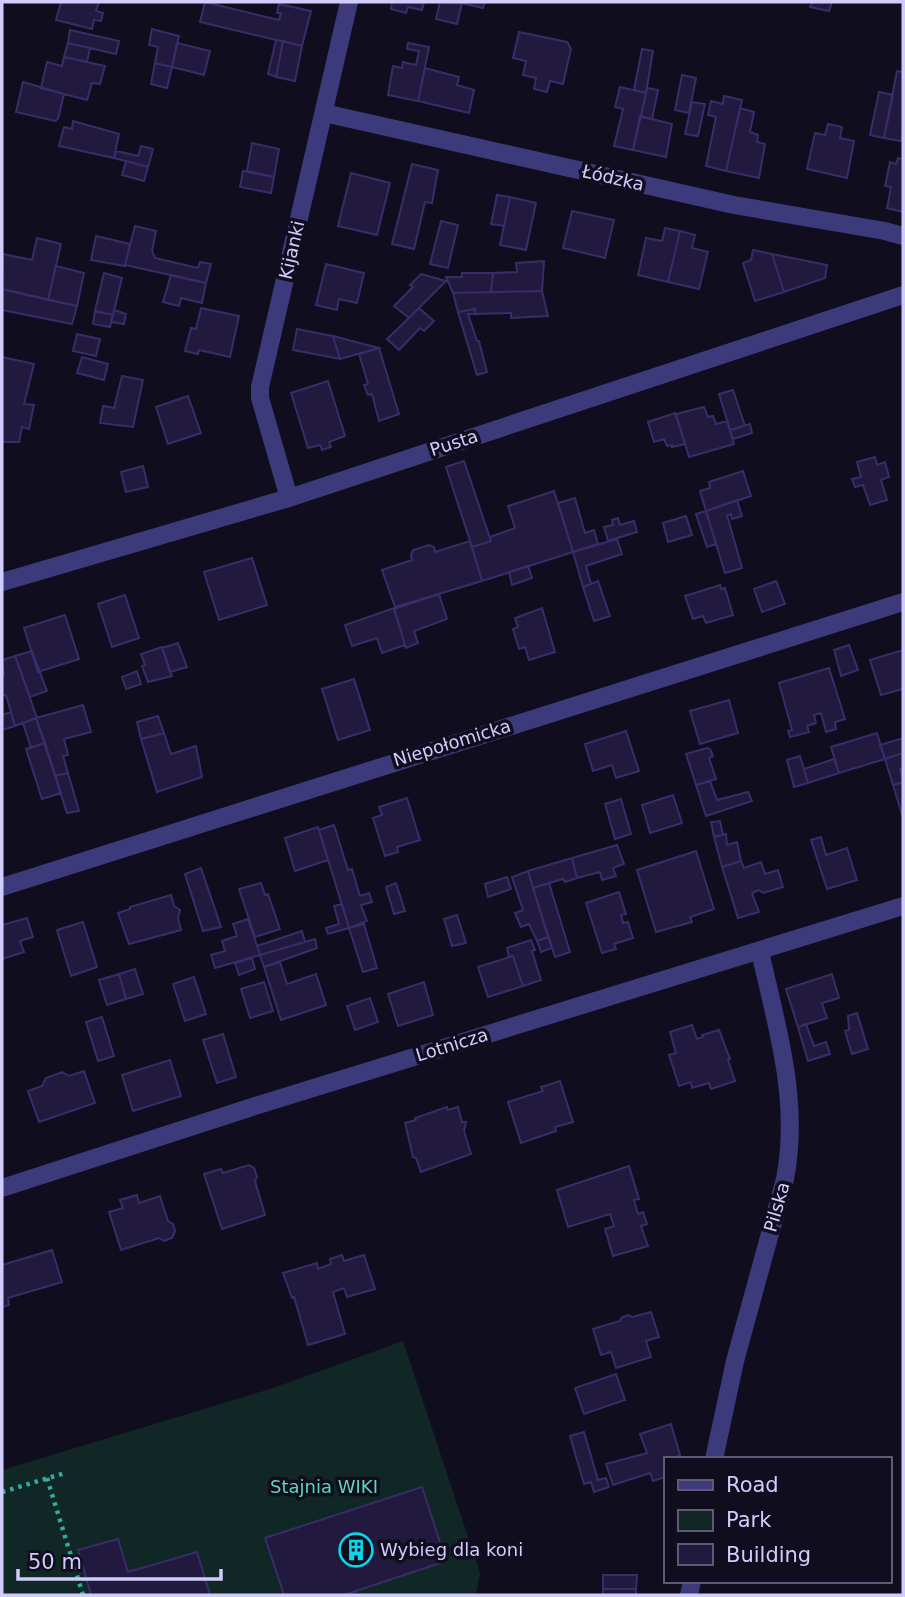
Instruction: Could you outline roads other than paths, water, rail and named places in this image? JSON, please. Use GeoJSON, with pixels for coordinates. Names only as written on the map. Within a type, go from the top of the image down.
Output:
{"type":"FeatureCollection","features":[{"type":"Feature","properties":{"kind":"street","name":"Kijanki"},"geometry":{"type":"LineString","coordinates":[[289,498],[260,398],[260,387],[349,2]]}},
{"type":"Feature","properties":{"kind":"street","name":"Łódzka"},"geometry":{"type":"LineString","coordinates":[[324,113],[734,205],[903,236]]}},
{"type":"Feature","properties":{"kind":"street","name":"Pusta"},"geometry":{"type":"LineString","coordinates":[[2,582],[289,498],[903,295]]}},
{"type":"Feature","properties":{"kind":"street","name":"Niepołomicka"},"geometry":{"type":"LineString","coordinates":[[2,887],[903,602]]}},
{"type":"Feature","properties":{"kind":"street","name":"Lotnicza"},"geometry":{"type":"LineString","coordinates":[[2,1188],[268,1102],[903,906]]}},
{"type":"Feature","properties":{"kind":"street","name":"Pilska"},"geometry":{"type":"LineString","coordinates":[[714,1457],[735,1360],[790,1153],[790,1097],[786,1068],[760,952]]}},
{"type":"Feature","properties":{"kind":"place","name":"Wybieg dla koni"},"geometry":{"type":"Point","coordinates":[356,1550]}},
{"type":"Feature","properties":{"kind":"park label","name":"Stajnia WIKI"},"geometry":{"type":"Point","coordinates":[324,1487]}}]}
